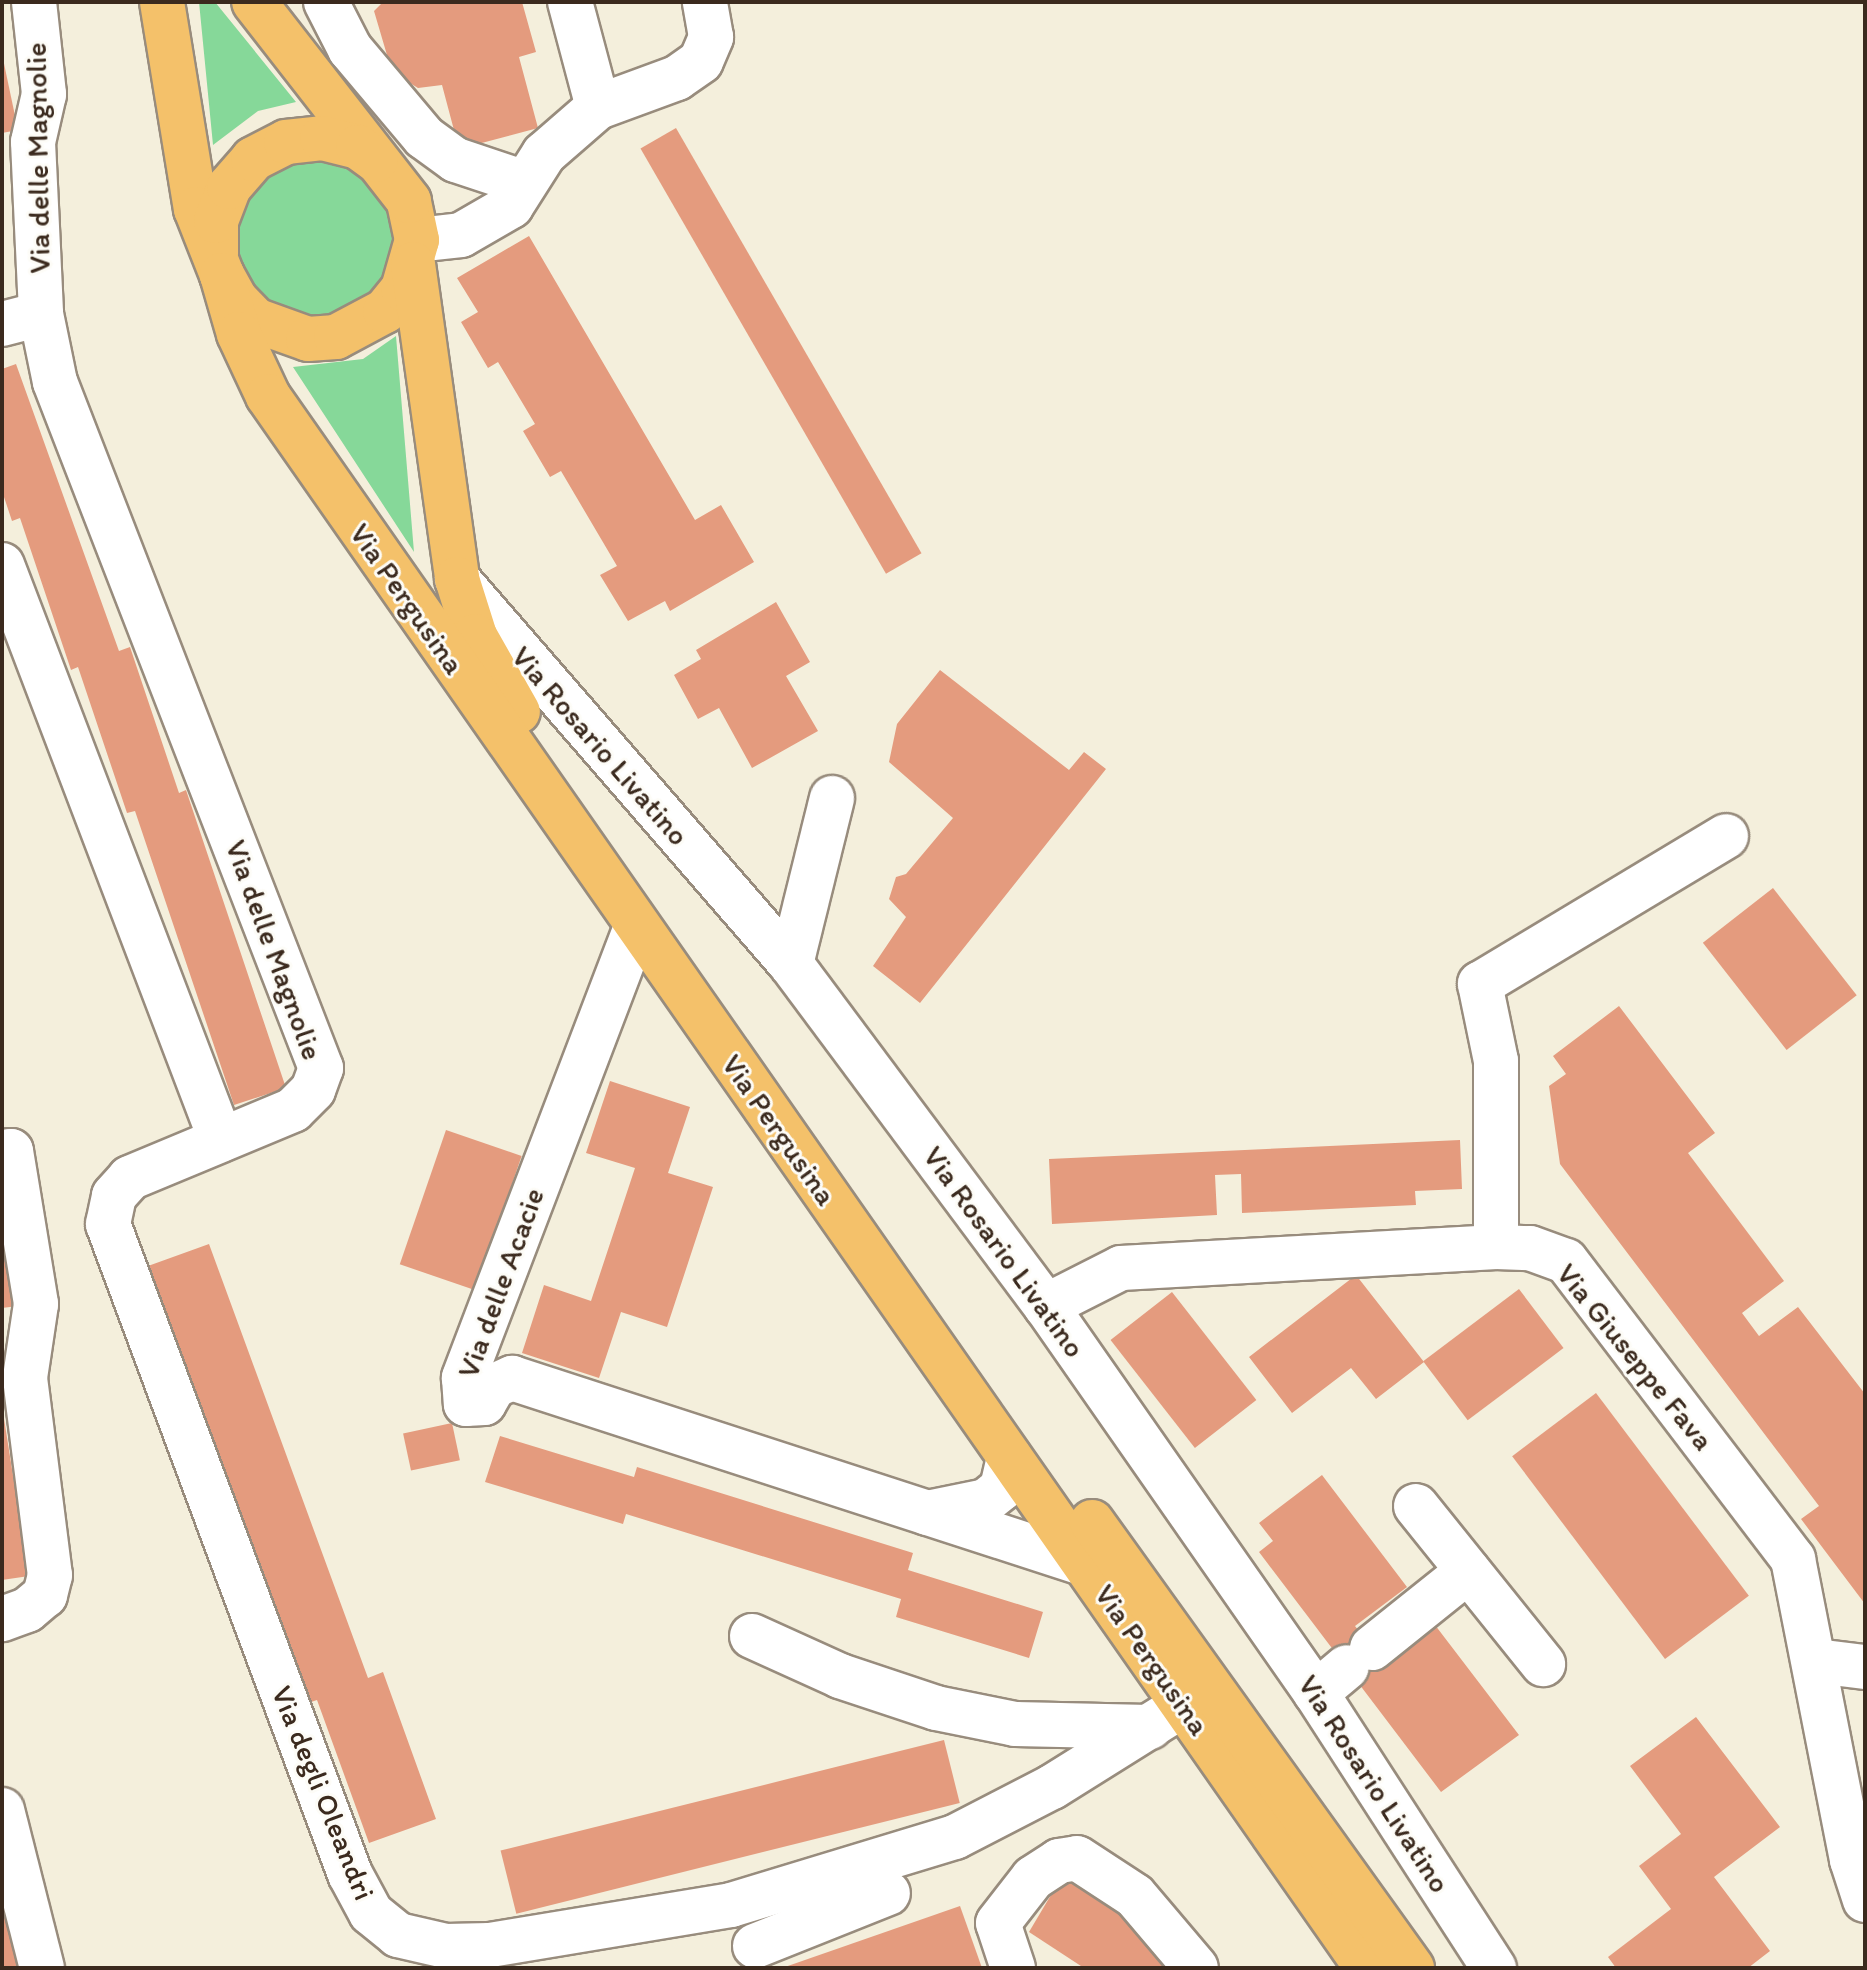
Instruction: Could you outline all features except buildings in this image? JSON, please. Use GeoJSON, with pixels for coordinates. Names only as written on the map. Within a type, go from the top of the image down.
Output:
{"type":"FeatureCollection","features":[{"type":"Feature","properties":{"kind":"main road"},"geometry":{"type":"LineString","coordinates":[[162,2],[196,209],[236,300],[255,320],[280,333],[322,338],[362,328],[385,311],[403,289],[415,252],[409,201],[388,168],[254,2]]}},
{"type":"Feature","properties":{"kind":"main road"},"geometry":{"type":"LineString","coordinates":[[219,266],[216,221],[229,187],[253,159],[286,142],[322,138],[358,147],[388,168]]}},
{"type":"Feature","properties":{"kind":"main road","name":"Via Pergusina"},"geometry":{"type":"LineString","coordinates":[[415,252],[457,579],[475,636],[500,686],[1412,1968]]}},
{"type":"Feature","properties":{"kind":"main road","name":"Via Pergusina"},"geometry":{"type":"LineString","coordinates":[[219,266],[239,334],[268,396],[636,927],[1085,1564],[1167,1716],[1367,1968]]}},
{"type":"Feature","properties":{"kind":"street","name":"Via delle Magnolie"},"geometry":{"type":"LineString","coordinates":[[34,2],[44,94],[33,142],[22,319],[55,382],[321,1068],[313,1090],[293,1110],[221,1140]]}},
{"type":"Feature","properties":{"kind":"street"},"geometry":{"type":"LineString","coordinates":[[326,2],[350,49],[424,137],[456,160],[522,182]]}},
{"type":"Feature","properties":{"kind":"street"},"geometry":{"type":"LineString","coordinates":[[570,2],[598,107]]}},
{"type":"Feature","properties":{"kind":"street"},"geometry":{"type":"LineString","coordinates":[[415,252],[461,235],[511,206],[522,182],[544,154],[598,107],[677,78],[701,61],[711,37],[705,2]]}},
{"type":"Feature","properties":{"kind":"street"},"geometry":{"type":"LineString","coordinates":[[2,565],[221,1140]]}},
{"type":"Feature","properties":{"kind":"street","name":"Via Rosario Livatino"},"geometry":{"type":"LineString","coordinates":[[457,579],[791,964],[1046,1306],[1345,1669],[1494,1968]]}},
{"type":"Feature","properties":{"kind":"street"},"geometry":{"type":"LineString","coordinates":[[791,964],[832,798]]}},
{"type":"Feature","properties":{"kind":"street"},"geometry":{"type":"LineString","coordinates":[[1496,1247],[1496,1061],[1480,984],[1726,836]]}},
{"type":"Feature","properties":{"kind":"street","name":"Via delle Acacie"},"geometry":{"type":"LineString","coordinates":[[636,927],[464,1378],[466,1404],[484,1403],[494,1386],[512,1378],[925,1513]]}},
{"type":"Feature","properties":{"kind":"street","name":"Via degli Oleandri"},"geometry":{"type":"LineString","coordinates":[[221,1140],[130,1178],[114,1196],[108,1224],[350,1874],[371,1913],[398,1935],[446,1946],[490,1945],[731,1905],[955,1837],[1052,1787],[1167,1716]]}},
{"type":"Feature","properties":{"kind":"street"},"geometry":{"type":"LineString","coordinates":[[2,1152],[11,1151],[36,1304],[25,1378],[50,1575],[45,1595],[27,1610],[2,1619]]}},
{"type":"Feature","properties":{"kind":"street","name":"Via Giuseppe Fava"},"geometry":{"type":"LineString","coordinates":[[1046,1306],[1121,1268],[1496,1247],[1530,1248],[1566,1261],[1793,1559],[1816,1661],[1852,1860],[1865,1900]]}},
{"type":"Feature","properties":{"kind":"street"},"geometry":{"type":"LineString","coordinates":[[925,1513],[960,1510],[986,1501],[1002,1488],[1009,1457]]}},
{"type":"Feature","properties":{"kind":"street"},"geometry":{"type":"LineString","coordinates":[[1416,1506],[1543,1664]]}},
{"type":"Feature","properties":{"kind":"street"},"geometry":{"type":"LineString","coordinates":[[925,1513],[1085,1564]]}},
{"type":"Feature","properties":{"kind":"street"},"geometry":{"type":"LineString","coordinates":[[1345,1669],[1468,1571]]}},
{"type":"Feature","properties":{"kind":"street"},"geometry":{"type":"LineString","coordinates":[[752,1636],[840,1676],[936,1708],[1015,1724],[1167,1716]]}},
{"type":"Feature","properties":{"kind":"street"},"geometry":{"type":"LineString","coordinates":[[1816,1661],[1865,1667]]}},
{"type":"Feature","properties":{"kind":"street"},"geometry":{"type":"LineString","coordinates":[[2,1810],[42,1968]]}},
{"type":"Feature","properties":{"kind":"street"},"geometry":{"type":"LineString","coordinates":[[1013,1968],[998,1923],[1033,1878],[1059,1861],[1077,1858],[1135,1896],[1196,1968]]}},
{"type":"Feature","properties":{"kind":"street"},"geometry":{"type":"LineString","coordinates":[[731,1905],[760,1957],[888,1893]]}},
{"type":"Feature","properties":{"kind":"green space"},"geometry":{"type":"Polygon","coordinates":[[[199,2],[215,2],[296,102],[258,111],[213,145],[199,2]]]}},
{"type":"Feature","properties":{"kind":"green space"},"geometry":{"type":"Polygon","coordinates":[[[314,159],[344,165],[370,182],[387,208],[393,238],[387,268],[370,294],[344,311],[314,317],[284,311],[258,294],[241,268],[235,238],[241,208],[258,182],[284,165],[314,159]]]}},
{"type":"Feature","properties":{"kind":"green space"},"geometry":{"type":"Polygon","coordinates":[[[396,336],[414,552],[293,367],[363,359],[396,336]]]}}]}
